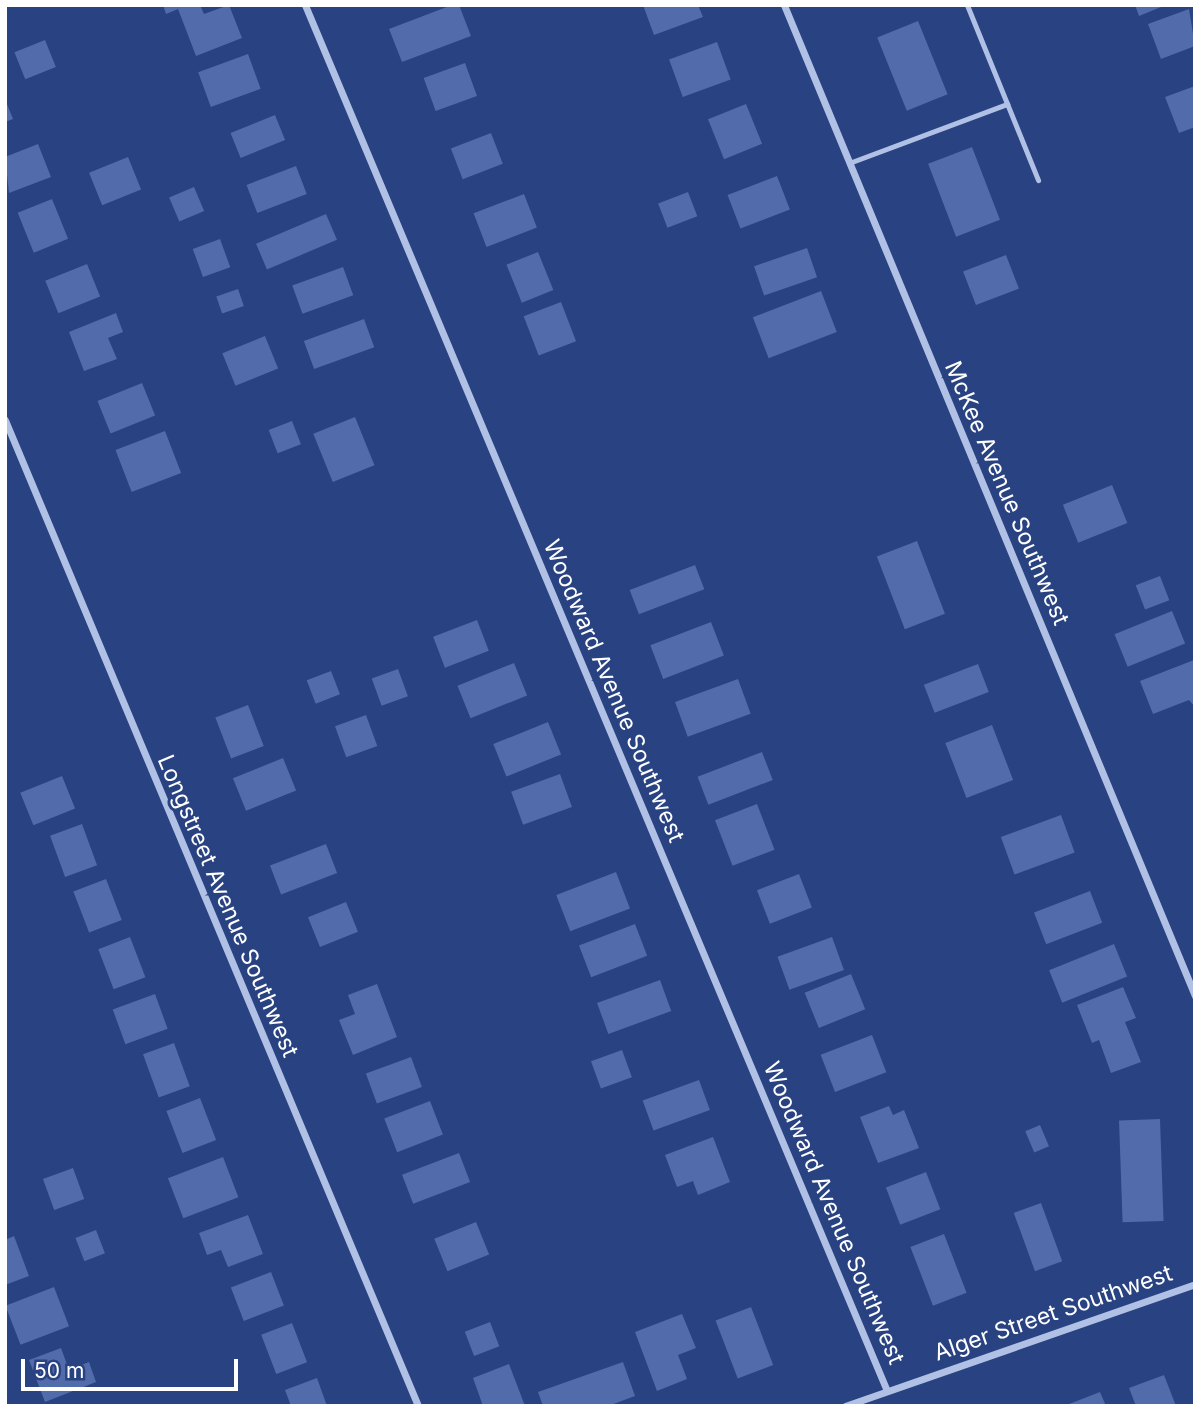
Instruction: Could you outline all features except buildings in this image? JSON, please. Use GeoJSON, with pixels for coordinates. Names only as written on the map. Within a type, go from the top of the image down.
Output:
{"type":"FeatureCollection","features":[{"type":"Feature","properties":{"kind":"street","name":"Woodward Avenue Southwest"},"geometry":{"type":"LineString","coordinates":[[305,5],[887,1391]]}},
{"type":"Feature","properties":{"kind":"street","name":"McKee Avenue Southwest"},"geometry":{"type":"LineString","coordinates":[[784,5],[1195,996]]}},
{"type":"Feature","properties":{"kind":"street","name":"Longstreet Avenue Southwest"},"geometry":{"type":"LineString","coordinates":[[5,420],[418,1406]]}},
{"type":"Feature","properties":{"kind":"street","name":"Alger Street Southwest"},"geometry":{"type":"LineString","coordinates":[[845,1406],[1195,1284]]}},
{"type":"Feature","properties":{"kind":"lane"},"geometry":{"type":"LineString","coordinates":[[967,5],[1038,180]]}},
{"type":"Feature","properties":{"kind":"lane"},"geometry":{"type":"LineString","coordinates":[[849,163],[1007,104]]}}]}
